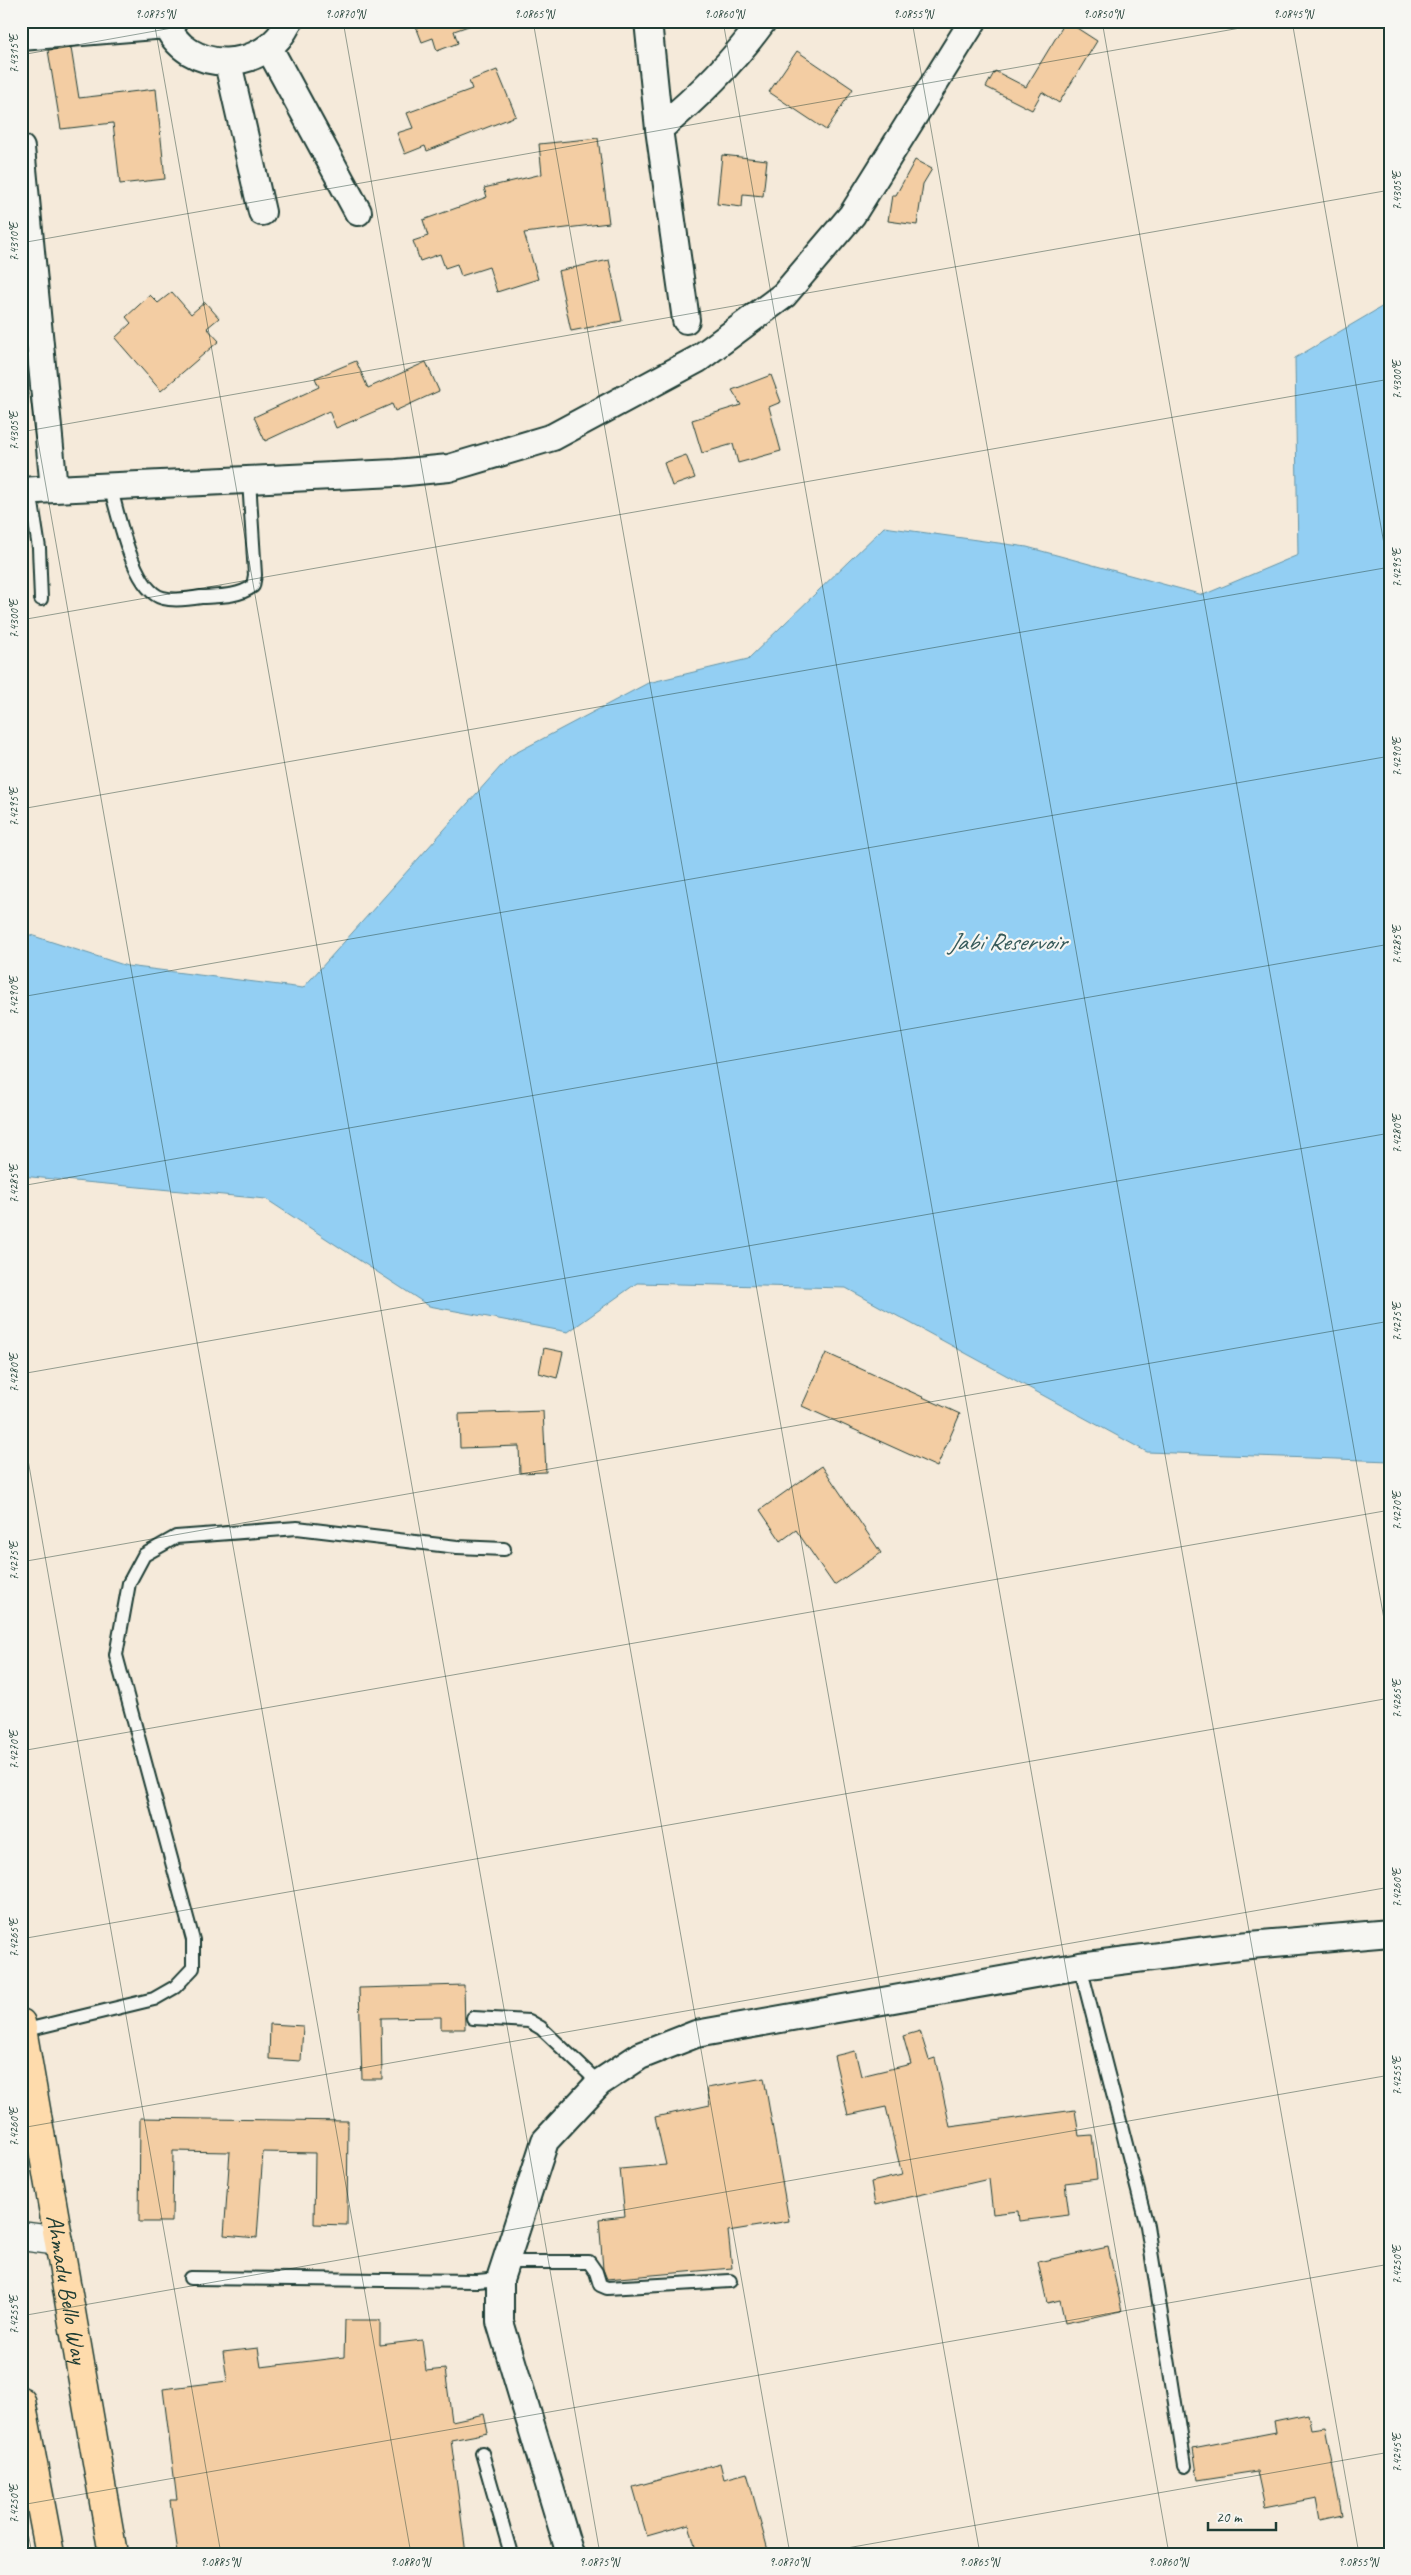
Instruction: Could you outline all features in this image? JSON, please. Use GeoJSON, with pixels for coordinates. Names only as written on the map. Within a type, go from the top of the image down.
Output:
{"type":"FeatureCollection","features":[{"type":"Feature","properties":{"kind":"main road","name":"Ahmadu Bello Way"},"geometry":{"type":"LineString","coordinates":[[22,2027],[113,2554]]}},
{"type":"Feature","properties":{"kind":"main road"},"geometry":{"type":"LineString","coordinates":[[21,2401],[50,2554]]}},
{"type":"Feature","properties":{"kind":"street"},"geometry":{"type":"LineString","coordinates":[[21,37],[166,23],[180,43],[198,56],[212,61],[228,63],[242,61],[269,48],[280,37],[289,21]]}},
{"type":"Feature","properties":{"kind":"street"},"geometry":{"type":"LineString","coordinates":[[648,21],[659,129],[686,320]]}},
{"type":"Feature","properties":{"kind":"street"},"geometry":{"type":"LineString","coordinates":[[659,129],[698,95],[743,48],[763,21]]}},
{"type":"Feature","properties":{"kind":"street"},"geometry":{"type":"LineString","coordinates":[[21,148],[35,490],[396,473],[449,468],[553,437],[698,360],[784,295],[852,215],[973,21]]}},
{"type":"Feature","properties":{"kind":"street"},"geometry":{"type":"LineString","coordinates":[[269,48],[358,212]]}},
{"type":"Feature","properties":{"kind":"street"},"geometry":{"type":"LineString","coordinates":[[228,63],[262,212]]}},
{"type":"Feature","properties":{"kind":"street"},"geometry":{"type":"LineString","coordinates":[[570,2554],[500,2322],[502,2271],[545,2141],[599,2083],[640,2056],[696,2034],[1080,1966],[1239,1946],[1390,1933]]}},
{"type":"Feature","properties":{"kind":"street"},"geometry":{"type":"LineString","coordinates":[[21,2236],[59,2241]]}},
{"type":"Feature","properties":{"kind":"lane"},"geometry":{"type":"LineString","coordinates":[[110,486],[136,571],[148,589],[161,598],[181,600],[243,593],[253,586],[255,575],[249,480]]}},
{"type":"Feature","properties":{"kind":"lane"},"geometry":{"type":"LineString","coordinates":[[35,490],[42,599]]}},
{"type":"Feature","properties":{"kind":"lane"},"geometry":{"type":"LineString","coordinates":[[22,2027],[113,2011],[154,1999],[175,1987],[193,1968],[193,1940],[116,1655],[129,1584],[144,1555],[176,1537],[297,1528],[457,1547],[504,1549]]}},
{"type":"Feature","properties":{"kind":"lane"},"geometry":{"type":"LineString","coordinates":[[1080,1966],[1147,2226],[1185,2466]]}},
{"type":"Feature","properties":{"kind":"lane"},"geometry":{"type":"LineString","coordinates":[[473,2018],[529,2021],[548,2034],[599,2083]]}},
{"type":"Feature","properties":{"kind":"lane"},"geometry":{"type":"LineString","coordinates":[[190,2278],[476,2281],[502,2271],[589,2262],[596,2272],[600,2285],[607,2288],[730,2281]]}},
{"type":"Feature","properties":{"kind":"lane"},"geometry":{"type":"LineString","coordinates":[[482,2453],[511,2554]]}},
{"type":"Feature","properties":{"kind":"water","name":"Jabi Reservoir"},"geometry":{"type":"Polygon","coordinates":[[[1390,302],[1390,1461],[1147,1452],[846,1288],[637,1283],[568,1332],[429,1306],[266,1199],[21,1176],[21,932],[127,966],[303,988],[510,756],[648,683],[748,659],[884,527],[1027,547],[1203,595],[1298,555],[1295,358],[1390,302]]]}},
{"type":"Feature","properties":{"kind":"building"},"geometry":{"type":"Polygon","coordinates":[[[414,21],[473,21],[474,24],[454,31],[458,43],[437,51],[433,38],[422,42],[414,21]]]}},
{"type":"Feature","properties":{"kind":"building"},"geometry":{"type":"Polygon","coordinates":[[[1066,21],[1097,41],[1059,103],[1042,92],[1032,110],[986,87],[995,71],[1026,87],[1066,21]]]}},
{"type":"Feature","properties":{"kind":"building"},"geometry":{"type":"Polygon","coordinates":[[[71,48],[79,98],[156,89],[165,179],[120,184],[113,123],[61,129],[48,50],[71,48]]]}},
{"type":"Feature","properties":{"kind":"building"},"geometry":{"type":"Polygon","coordinates":[[[797,51],[853,89],[826,130],[769,92],[797,51]]]}},
{"type":"Feature","properties":{"kind":"building"},"geometry":{"type":"Polygon","coordinates":[[[497,70],[516,116],[427,151],[425,146],[405,154],[397,133],[413,128],[407,113],[472,89],[469,81],[497,70]]]}},
{"type":"Feature","properties":{"kind":"building"},"geometry":{"type":"Polygon","coordinates":[[[598,138],[609,223],[524,233],[538,279],[497,292],[489,267],[461,276],[457,264],[445,268],[440,254],[420,261],[413,241],[428,236],[423,220],[487,197],[484,188],[542,174],[539,144],[598,138]]]}},
{"type":"Feature","properties":{"kind":"building"},"geometry":{"type":"Polygon","coordinates":[[[722,155],[767,160],[763,196],[743,194],[742,207],[717,204],[722,155]]]}},
{"type":"Feature","properties":{"kind":"building"},"geometry":{"type":"Polygon","coordinates":[[[915,160],[932,169],[923,184],[917,225],[888,221],[892,195],[896,195],[915,160]]]}},
{"type":"Feature","properties":{"kind":"building"},"geometry":{"type":"Polygon","coordinates":[[[609,260],[622,321],[571,331],[558,271],[609,260]]]}},
{"type":"Feature","properties":{"kind":"building"},"geometry":{"type":"Polygon","coordinates":[[[172,292],[191,314],[205,302],[219,318],[207,328],[219,341],[161,391],[115,338],[131,323],[126,317],[150,295],[158,303],[172,292]]]}},
{"type":"Feature","properties":{"kind":"building"},"geometry":{"type":"Polygon","coordinates":[[[356,361],[368,388],[426,362],[439,391],[395,411],[392,404],[336,428],[329,411],[265,441],[254,417],[319,387],[315,378],[356,361]]]}},
{"type":"Feature","properties":{"kind":"building"},"geometry":{"type":"Polygon","coordinates":[[[771,375],[781,402],[769,407],[781,451],[738,463],[733,444],[702,453],[692,420],[741,405],[732,390],[771,375]]]}},
{"type":"Feature","properties":{"kind":"building"},"geometry":{"type":"Polygon","coordinates":[[[686,455],[695,478],[672,486],[664,463],[686,455]]]}},
{"type":"Feature","properties":{"kind":"building"},"geometry":{"type":"Polygon","coordinates":[[[544,1348],[563,1352],[557,1378],[539,1373],[544,1348]]]}},
{"type":"Feature","properties":{"kind":"building"},"geometry":{"type":"Polygon","coordinates":[[[826,1353],[960,1414],[937,1467],[802,1406],[826,1353]]]}},
{"type":"Feature","properties":{"kind":"building"},"geometry":{"type":"Polygon","coordinates":[[[543,1411],[546,1472],[520,1473],[519,1446],[460,1448],[459,1414],[543,1411]]]}},
{"type":"Feature","properties":{"kind":"building"},"geometry":{"type":"Polygon","coordinates":[[[822,1466],[881,1553],[834,1585],[796,1530],[781,1541],[760,1510],[822,1466]]]}},
{"type":"Feature","properties":{"kind":"building"},"geometry":{"type":"Polygon","coordinates":[[[464,1985],[465,2029],[441,2029],[441,2017],[381,2018],[382,2079],[362,2079],[359,1988],[464,1985]]]}},
{"type":"Feature","properties":{"kind":"building"},"geometry":{"type":"Polygon","coordinates":[[[270,2024],[303,2026],[301,2061],[269,2059],[270,2024]]]}},
{"type":"Feature","properties":{"kind":"building"},"geometry":{"type":"Polygon","coordinates":[[[920,2031],[929,2060],[935,2058],[950,2127],[1075,2110],[1079,2136],[1092,2135],[1097,2179],[1065,2183],[1069,2215],[1019,2221],[1018,2211],[993,2214],[989,2179],[875,2205],[871,2182],[902,2175],[886,2107],[848,2115],[834,2056],[855,2051],[861,2076],[911,2064],[903,2036],[920,2031]]]}},
{"type":"Feature","properties":{"kind":"building"},"geometry":{"type":"Polygon","coordinates":[[[764,2078],[789,2221],[728,2231],[732,2268],[607,2279],[603,2269],[599,2219],[625,2216],[620,2169],[666,2165],[655,2117],[710,2105],[707,2088],[764,2078]]]}},
{"type":"Feature","properties":{"kind":"building"},"geometry":{"type":"Polygon","coordinates":[[[140,2118],[348,2121],[347,2225],[314,2224],[315,2153],[263,2152],[257,2238],[224,2235],[230,2152],[173,2151],[172,2222],[139,2222],[140,2118]]]}},
{"type":"Feature","properties":{"kind":"building"},"geometry":{"type":"Polygon","coordinates":[[[1108,2247],[1122,2311],[1065,2323],[1060,2300],[1047,2303],[1038,2262],[1108,2247]]]}},
{"type":"Feature","properties":{"kind":"building"},"geometry":{"type":"Polygon","coordinates":[[[345,2320],[380,2320],[380,2345],[422,2340],[426,2371],[445,2369],[452,2421],[484,2414],[488,2433],[451,2440],[466,2554],[177,2554],[170,2500],[177,2500],[163,2389],[227,2381],[223,2352],[258,2348],[261,2367],[344,2357],[345,2320]]]}},
{"type":"Feature","properties":{"kind":"building"},"geometry":{"type":"Polygon","coordinates":[[[1308,2414],[1311,2429],[1325,2427],[1342,2515],[1320,2520],[1316,2498],[1265,2508],[1257,2471],[1198,2480],[1193,2448],[1276,2432],[1274,2421],[1308,2414]]]}},
{"type":"Feature","properties":{"kind":"building"},"geometry":{"type":"Polygon","coordinates":[[[720,2463],[724,2479],[747,2473],[769,2554],[697,2554],[689,2524],[647,2536],[633,2487],[720,2463]]]}}]}
